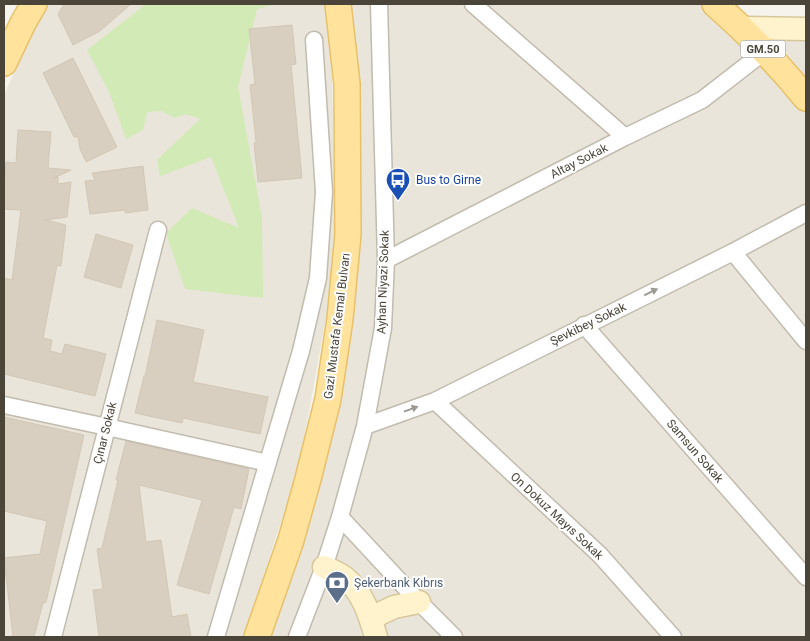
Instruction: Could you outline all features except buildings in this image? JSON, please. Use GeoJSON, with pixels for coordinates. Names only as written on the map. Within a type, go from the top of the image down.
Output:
{"type":"FeatureCollection","features":[{"type":"Feature","properties":{"kind":"main road"},"geometry":{"type":"LineString","coordinates":[[4,63],[34,4]]}},
{"type":"Feature","properties":{"kind":"main road","name":"Gazi Mustafa Kemal Bulvarı"},"geometry":{"type":"LineString","coordinates":[[257,637],[291,540],[317,444],[328,399],[340,319],[348,234],[347,84],[338,4]]}},
{"type":"Feature","properties":{"kind":"main road","name":"GM.50"},"geometry":{"type":"LineString","coordinates":[[715,4],[765,51],[806,98]]}},
{"type":"Feature","properties":{"kind":"street","name":"Ayhan Niyazi Sokak"},"geometry":{"type":"LineString","coordinates":[[297,637],[340,517],[365,426],[383,328],[386,260],[379,4]]}},
{"type":"Feature","properties":{"kind":"street"},"geometry":{"type":"LineString","coordinates":[[473,4],[625,138]]}},
{"type":"Feature","properties":{"kind":"street"},"geometry":{"type":"LineString","coordinates":[[742,28],[806,29]]}},
{"type":"Feature","properties":{"kind":"street"},"geometry":{"type":"LineString","coordinates":[[216,637],[301,351],[318,278],[324,192],[314,40]]}},
{"type":"Feature","properties":{"kind":"street","name":"Altay Sokak"},"geometry":{"type":"LineString","coordinates":[[386,260],[702,100],[765,51]]}},
{"type":"Feature","properties":{"kind":"street","name":"Şevkibey Sokak"},"geometry":{"type":"LineString","coordinates":[[365,426],[434,401],[733,252],[806,213]]}},
{"type":"Feature","properties":{"kind":"street","name":"Çınar Sokak"},"geometry":{"type":"LineString","coordinates":[[53,637],[158,230]]}},
{"type":"Feature","properties":{"kind":"street"},"geometry":{"type":"LineString","coordinates":[[733,252],[806,341]]}},
{"type":"Feature","properties":{"kind":"street","name":"Samsun Sokak"},"geometry":{"type":"LineString","coordinates":[[584,325],[806,577]]}},
{"type":"Feature","properties":{"kind":"street","name":"On Dokuz Mayıs Sokak"},"geometry":{"type":"LineString","coordinates":[[434,401],[600,555],[673,637]]}},
{"type":"Feature","properties":{"kind":"street"},"geometry":{"type":"LineString","coordinates":[[4,405],[268,463]]}},
{"type":"Feature","properties":{"kind":"street"},"geometry":{"type":"LineString","coordinates":[[340,517],[454,637]]}},
{"type":"Feature","properties":{"kind":"street"},"geometry":{"type":"LineString","coordinates":[[324,566],[344,577],[358,591],[373,627],[394,607],[419,602]]}},
{"type":"Feature","properties":{"kind":"shaded area"},"geometry":{"type":"Polygon","coordinates":[[[45,4],[328,4],[331,30],[336,263],[299,466],[244,637],[4,637],[4,95],[45,4]]]}},
{"type":"Feature","properties":{"kind":"shaded area"},"geometry":{"type":"Polygon","coordinates":[[[337,4],[709,4],[742,28],[806,30],[806,637],[253,637],[308,479],[348,234],[337,4]]]}},
{"type":"Feature","properties":{"kind":"green space"},"geometry":{"type":"Polygon","coordinates":[[[146,4],[277,4],[257,9],[238,87],[262,218],[263,298],[185,289],[166,233],[192,208],[239,228],[211,157],[160,176],[157,160],[200,119],[186,114],[175,118],[161,111],[147,112],[143,130],[126,139],[109,92],[87,50],[146,4]]]}},
{"type":"Feature","properties":{"kind":"place","name":"Bus to Girne"},"geometry":{"type":"Point","coordinates":[398,201]}},
{"type":"Feature","properties":{"kind":"place","name":"Şekerbank Kıbrıs"},"geometry":{"type":"Point","coordinates":[337,604]}}]}
